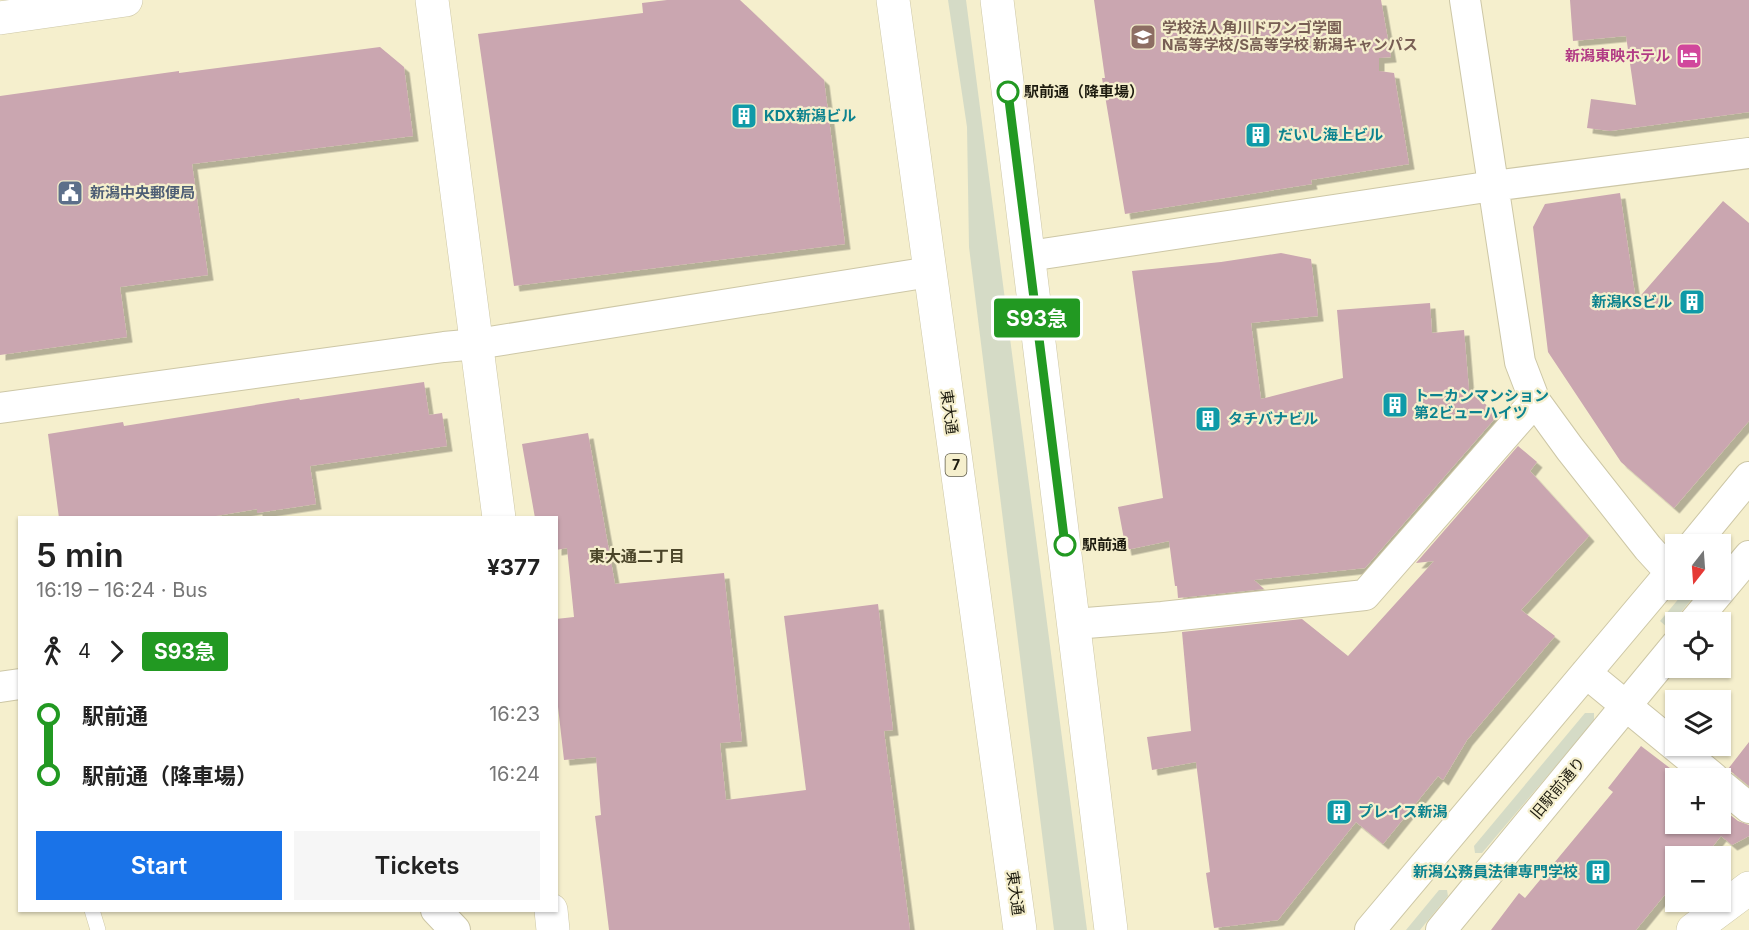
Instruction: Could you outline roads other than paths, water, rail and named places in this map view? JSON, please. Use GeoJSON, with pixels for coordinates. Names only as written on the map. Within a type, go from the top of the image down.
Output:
{"type":"FeatureCollection","features":[{"type":"Feature","properties":{"kind":"main road"},"geometry":{"type":"LineString","coordinates":[[0,18],[126,0]]}},
{"type":"Feature","properties":{"kind":"main road"},"geometry":{"type":"LineString","coordinates":[[432,0],[498,516]]}},
{"type":"Feature","properties":{"kind":"main road","name":"東大通"},"geometry":{"type":"LineString","coordinates":[[893,0],[1020,930]]}},
{"type":"Feature","properties":{"kind":"main road"},"geometry":{"type":"LineString","coordinates":[[997,0],[1112,930]]}},
{"type":"Feature","properties":{"kind":"main road"},"geometry":{"type":"LineString","coordinates":[[1693,930],[1749,888]]}},
{"type":"Feature","properties":{"kind":"main road"},"geometry":{"type":"LineString","coordinates":[[550,912],[553,930]]}},
{"type":"Feature","properties":{"kind":"street"},"geometry":{"type":"LineString","coordinates":[[1465,0],[1520,362],[1535,401],[1648,548],[1665,562]]}},
{"type":"Feature","properties":{"kind":"street"},"geometry":{"type":"LineString","coordinates":[[1029,256],[1493,186],[1749,153]]}},
{"type":"Feature","properties":{"kind":"street"},"geometry":{"type":"LineString","coordinates":[[0,408],[477,344],[930,272]]}},
{"type":"Feature","properties":{"kind":"street"},"geometry":{"type":"LineString","coordinates":[[1074,624],[1365,596],[1535,401]]}},
{"type":"Feature","properties":{"kind":"street"},"geometry":{"type":"LineString","coordinates":[[1702,534],[1749,477]]}},
{"type":"Feature","properties":{"kind":"street"},"geometry":{"type":"LineString","coordinates":[[1701,612],[1734,565]]}},
{"type":"Feature","properties":{"kind":"street"},"geometry":{"type":"LineString","coordinates":[[1370,930],[1665,579]]}},
{"type":"Feature","properties":{"kind":"street","name":"旧駅前通り"},"geometry":{"type":"LineString","coordinates":[[1441,930],[1665,659]]}},
{"type":"Feature","properties":{"kind":"street"},"geometry":{"type":"LineString","coordinates":[[1586,673],[1702,768]]}},
{"type":"Feature","properties":{"kind":"street"},"geometry":{"type":"LineString","coordinates":[[0,687],[18,684]]}},
{"type":"Feature","properties":{"kind":"street"},"geometry":{"type":"LineString","coordinates":[[1731,793],[1749,808]]}},
{"type":"Feature","properties":{"kind":"street"},"geometry":{"type":"LineString","coordinates":[[438,912],[455,930]]}},
{"type":"Feature","properties":{"kind":"lane"},"geometry":{"type":"LineString","coordinates":[[93,912],[98,930]]}},
{"type":"Feature","properties":{"kind":"place","name":"学校法人角川ドワンゴ学園 N高等学校/S高等学校 新潟キャンパス"},"geometry":{"type":"Point","coordinates":[1143,37]}},
{"type":"Feature","properties":{"kind":"place","name":"新潟東映ホテル"},"geometry":{"type":"Point","coordinates":[1689,56]}},
{"type":"Feature","properties":{"kind":"place","name":"駅前通（降車場）"},"geometry":{"type":"Point","coordinates":[1008,92]}},
{"type":"Feature","properties":{"kind":"place","name":"KDX新潟ビル"},"geometry":{"type":"Point","coordinates":[744,116]}},
{"type":"Feature","properties":{"kind":"place","name":"だいし海上ビル"},"geometry":{"type":"Point","coordinates":[1258,135]}},
{"type":"Feature","properties":{"kind":"place","name":"新潟中央郵便局"},"geometry":{"type":"Point","coordinates":[70,193]}},
{"type":"Feature","properties":{"kind":"place","name":"新潟KSビル"},"geometry":{"type":"Point","coordinates":[1692,302]}},
{"type":"Feature","properties":{"kind":"place","name":"トーカンマンション 第2ビューハイツ"},"geometry":{"type":"Point","coordinates":[1395,405]}},
{"type":"Feature","properties":{"kind":"place","name":"タチバナビル"},"geometry":{"type":"Point","coordinates":[1208,419]}},
{"type":"Feature","properties":{"kind":"place","name":"駅前通"},"geometry":{"type":"Point","coordinates":[1065,545]}},
{"type":"Feature","properties":{"kind":"place","name":"プレイス新潟"},"geometry":{"type":"Point","coordinates":[1339,812]}},
{"type":"Feature","properties":{"kind":"place","name":"新潟公務員法律専門学校"},"geometry":{"type":"Point","coordinates":[1598,872]}},
{"type":"Feature","properties":{"kind":"district","name":"東大通二丁目"},"geometry":{"type":"Point","coordinates":[637,556]}}]}
